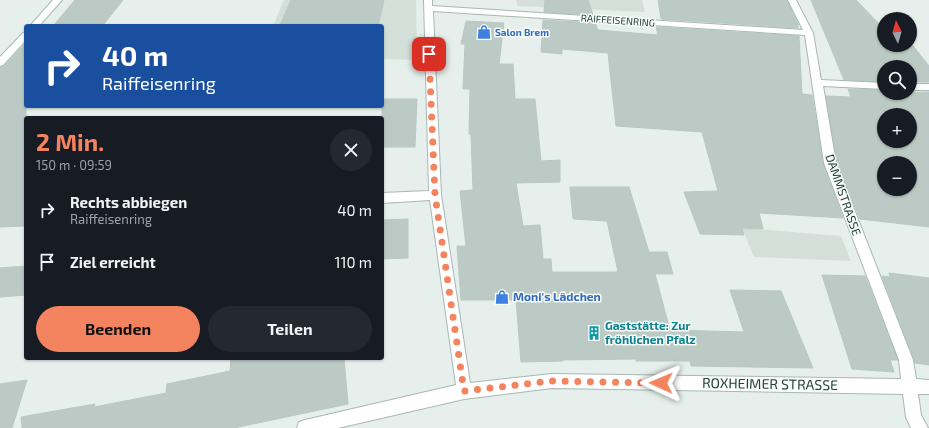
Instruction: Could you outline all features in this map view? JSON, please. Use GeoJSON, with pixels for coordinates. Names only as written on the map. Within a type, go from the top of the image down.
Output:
{"type":"FeatureCollection","features":[{"type":"Feature","properties":{"kind":"street"},"geometry":{"type":"LineString","coordinates":[[36,24],[58,0]]}},
{"type":"Feature","properties":{"kind":"street","name":"DAMMSTRASSE"},"geometry":{"type":"LineString","coordinates":[[792,0],[809,33],[830,164],[906,360],[914,417],[920,428]]}},
{"type":"Feature","properties":{"kind":"street","name":"RAIFFEISENRING"},"geometry":{"type":"LineString","coordinates":[[464,391],[435,195],[428,4],[809,33]]}},
{"type":"Feature","properties":{"kind":"street"},"geometry":{"type":"LineString","coordinates":[[0,63],[24,37]]}},
{"type":"Feature","properties":{"kind":"street"},"geometry":{"type":"LineString","coordinates":[[816,84],[877,86]]}},
{"type":"Feature","properties":{"kind":"street"},"geometry":{"type":"LineString","coordinates":[[917,86],[929,87]]}},
{"type":"Feature","properties":{"kind":"street"},"geometry":{"type":"LineString","coordinates":[[384,198],[435,195]]}},
{"type":"Feature","properties":{"kind":"street","name":"ROXHEIMER STRASSE"},"geometry":{"type":"LineString","coordinates":[[304,428],[464,391],[552,381],[929,387]]}},
{"type":"Feature","properties":{"kind":"shaded area"},"geometry":{"type":"Polygon","coordinates":[[[284,0],[416,0],[417,60],[384,59],[384,24],[274,24],[284,0]]]}},
{"type":"Feature","properties":{"kind":"shaded area"},"geometry":{"type":"Polygon","coordinates":[[[516,0],[642,0],[645,12],[518,6],[516,0]]]}},
{"type":"Feature","properties":{"kind":"shaded area"},"geometry":{"type":"Polygon","coordinates":[[[742,228],[841,236],[851,261],[754,257],[742,228]]]}},
{"type":"Feature","properties":{"kind":"building"},"geometry":{"type":"Polygon","coordinates":[[[75,0],[123,0],[104,24],[55,24],[75,0]]]}},
{"type":"Feature","properties":{"kind":"building"},"geometry":{"type":"Polygon","coordinates":[[[291,0],[384,0],[378,24],[280,24],[291,0]]]}},
{"type":"Feature","properties":{"kind":"building"},"geometry":{"type":"Polygon","coordinates":[[[545,0],[588,0],[593,15],[544,12],[545,0]]]}},
{"type":"Feature","properties":{"kind":"building"},"geometry":{"type":"Polygon","coordinates":[[[658,0],[787,0],[798,24],[798,28],[661,19],[658,0]]]}},
{"type":"Feature","properties":{"kind":"building"},"geometry":{"type":"Polygon","coordinates":[[[811,0],[856,0],[877,22],[877,52],[917,51],[929,66],[929,82],[917,82],[917,60],[877,60],[877,82],[844,80],[811,0]]]}},
{"type":"Feature","properties":{"kind":"building"},"geometry":{"type":"Polygon","coordinates":[[[543,20],[595,23],[598,30],[658,35],[656,27],[799,36],[802,94],[812,95],[823,163],[843,218],[759,213],[763,229],[742,228],[744,235],[700,234],[684,192],[718,191],[702,132],[616,126],[608,53],[562,49],[562,54],[541,52],[543,20]]]}},
{"type":"Feature","properties":{"kind":"building"},"geometry":{"type":"Polygon","coordinates":[[[466,21],[504,23],[499,64],[513,64],[515,99],[535,99],[541,161],[560,160],[560,182],[516,183],[523,226],[540,225],[543,259],[551,259],[552,272],[618,272],[607,221],[573,219],[570,187],[629,187],[649,252],[667,252],[673,274],[655,274],[670,330],[744,332],[730,290],[781,291],[813,368],[691,366],[690,361],[636,361],[636,359],[521,362],[516,300],[461,300],[457,246],[466,246],[460,191],[473,190],[471,134],[469,134],[470,89],[463,89],[465,44],[461,44],[466,21]]]}},
{"type":"Feature","properties":{"kind":"building"},"geometry":{"type":"Polygon","coordinates":[[[24,45],[24,108],[26,108],[26,116],[24,116],[24,226],[0,227],[0,67],[4,66],[24,45]]]}},
{"type":"Feature","properties":{"kind":"building"},"geometry":{"type":"Polygon","coordinates":[[[848,89],[877,90],[877,100],[917,100],[917,92],[929,92],[929,227],[860,219],[837,163],[826,96],[851,97],[848,89]]]}},
{"type":"Feature","properties":{"kind":"building"},"geometry":{"type":"Polygon","coordinates":[[[384,99],[417,99],[415,147],[384,147],[384,116],[382,116],[384,99]]]}},
{"type":"Feature","properties":{"kind":"building"},"geometry":{"type":"Polygon","coordinates":[[[408,219],[408,258],[384,259],[384,220],[408,219]]]}},
{"type":"Feature","properties":{"kind":"building"},"geometry":{"type":"Polygon","coordinates":[[[24,266],[24,295],[0,297],[0,268],[24,266]]]}},
{"type":"Feature","properties":{"kind":"building"},"geometry":{"type":"Polygon","coordinates":[[[889,273],[929,278],[929,365],[915,363],[882,276],[890,277],[889,273]]]}},
{"type":"Feature","properties":{"kind":"building"},"geometry":{"type":"Polygon","coordinates":[[[822,275],[865,276],[898,360],[890,360],[894,372],[852,369],[822,275]]]}},
{"type":"Feature","properties":{"kind":"building"},"geometry":{"type":"Polygon","coordinates":[[[231,360],[344,360],[348,404],[234,428],[22,428],[21,417],[95,404],[94,407],[166,393],[167,384],[230,371],[231,360]]]}},
{"type":"Feature","properties":{"kind":"building"},"geometry":{"type":"Polygon","coordinates":[[[27,380],[12,428],[0,428],[0,384],[27,380]]]}},
{"type":"Feature","properties":{"kind":"place","name":"Salon Brem"},"geometry":{"type":"Point","coordinates":[484,32]}},
{"type":"Feature","properties":{"kind":"place","name":"Moni's Lädchen"},"geometry":{"type":"Point","coordinates":[502,297]}},
{"type":"Feature","properties":{"kind":"place","name":"Gaststätte: Zur fröhlichen Pfalz"},"geometry":{"type":"Point","coordinates":[594,333]}},
{"type":"Feature","properties":{"kind":"route"},"geometry":{"type":"LineString","coordinates":[[429,54],[435,195],[464,391],[552,381],[661,383]]}}]}
